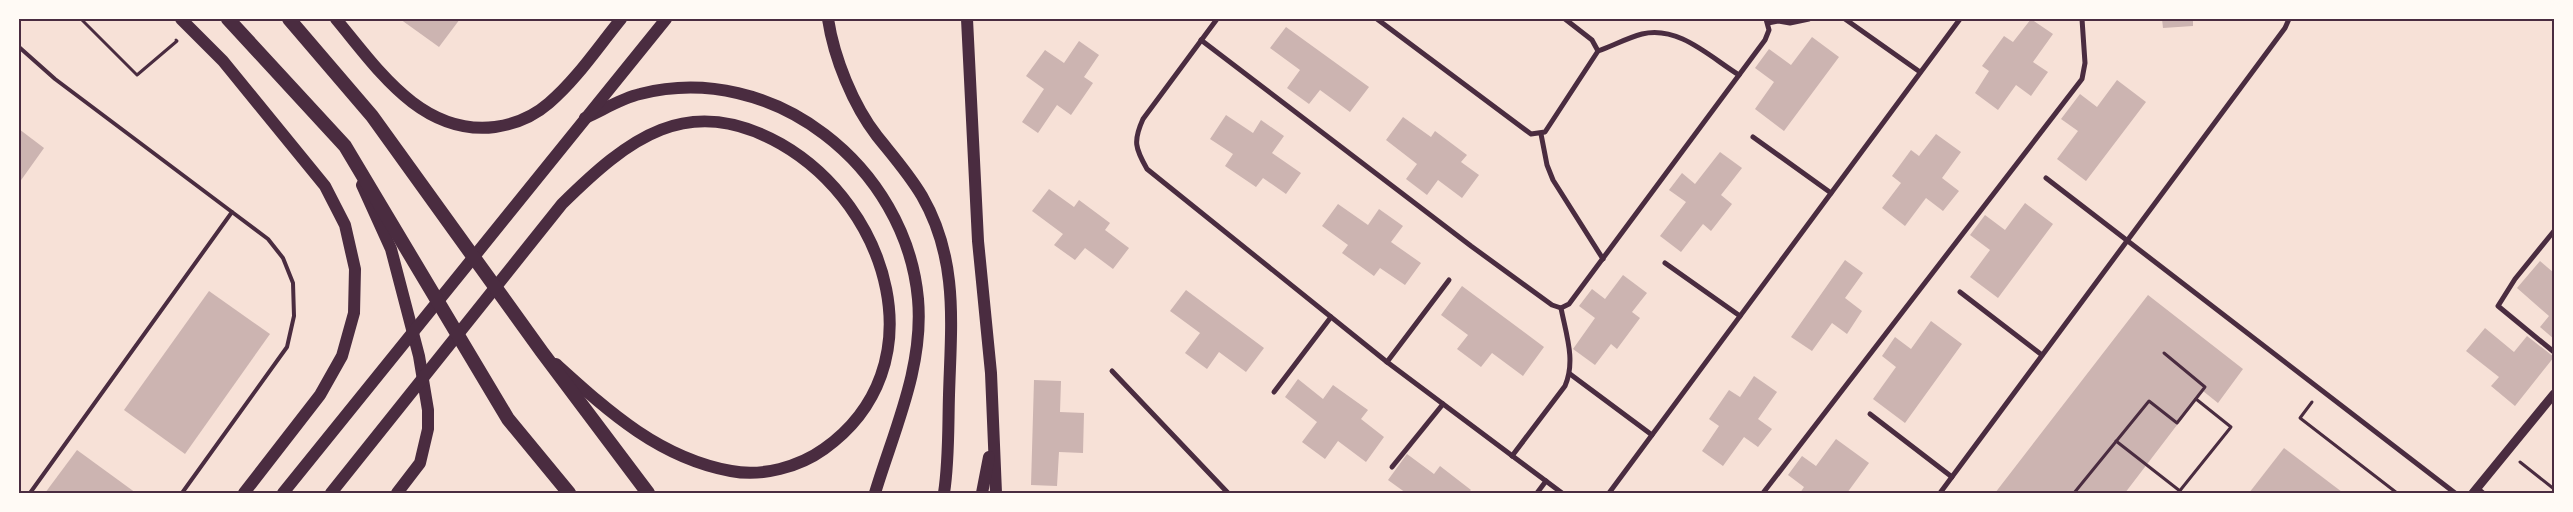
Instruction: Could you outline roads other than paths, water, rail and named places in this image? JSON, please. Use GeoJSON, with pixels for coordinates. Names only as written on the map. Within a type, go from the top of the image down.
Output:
{"type":"FeatureCollection","features":[{"type":"Feature","properties":{"kind":"highway"},"geometry":{"type":"LineString","coordinates":[[228,19],[346,146],[508,419],[569,493]]}},
{"type":"Feature","properties":{"kind":"highway"},"geometry":{"type":"LineString","coordinates":[[289,19],[372,116],[542,352],[648,493]]}},
{"type":"Feature","properties":{"kind":"main road"},"geometry":{"type":"LineString","coordinates":[[181,19],[223,61],[325,186],[345,225],[355,269],[354,313],[342,356],[320,395],[244,493]]}},
{"type":"Feature","properties":{"kind":"main road"},"geometry":{"type":"LineString","coordinates":[[336,19],[386,80],[416,106],[435,118],[454,125],[482,128],[510,125],[528,118],[549,103],[575,76],[621,19]]}},
{"type":"Feature","properties":{"kind":"main road"},"geometry":{"type":"LineString","coordinates":[[283,493],[666,19]]}},
{"type":"Feature","properties":{"kind":"main road"},"geometry":{"type":"LineString","coordinates":[[828,19],[840,67],[847,82],[876,135],[902,164],[923,198],[939,234],[949,272],[953,310],[944,493]]}},
{"type":"Feature","properties":{"kind":"main road"},"geometry":{"type":"LineString","coordinates":[[967,19],[978,241],[991,373],[992,437],[996,493]]}},
{"type":"Feature","properties":{"kind":"main road"},"geometry":{"type":"LineString","coordinates":[[585,118],[639,94],[686,89],[723,91],[750,97],[801,118],[825,133],[866,172],[882,194],[896,219],[911,262],[918,299],[919,327],[911,382],[876,488]]}},
{"type":"Feature","properties":{"kind":"main road"},"geometry":{"type":"LineString","coordinates":[[330,493],[562,204],[594,173],[648,134],[674,125],[708,120],[729,123],[778,142],[810,164],[844,197],[869,237],[879,258],[885,281],[888,305],[886,353],[874,392],[852,426],[819,453],[799,463],[777,470],[733,472],[692,460],[660,447],[613,416],[542,352]]}},
{"type":"Feature","properties":{"kind":"main road"},"geometry":{"type":"LineString","coordinates":[[346,146],[390,249],[419,356],[428,410],[428,429],[420,463],[397,493]]}},
{"type":"Feature","properties":{"kind":"main road"},"geometry":{"type":"LineString","coordinates":[[982,493],[992,437]]}},
{"type":"Feature","properties":{"kind":"street"},"geometry":{"type":"LineString","coordinates":[[1217,19],[1142,119],[1136,135],[1137,152],[1147,169],[1387,362],[1562,493]]}},
{"type":"Feature","properties":{"kind":"street"},"geometry":{"type":"LineString","coordinates":[[1377,19],[1531,134],[1541,134]]}},
{"type":"Feature","properties":{"kind":"street"},"geometry":{"type":"LineString","coordinates":[[1565,19],[1592,40],[1598,51]]}},
{"type":"Feature","properties":{"kind":"street"},"geometry":{"type":"LineString","coordinates":[[1561,308],[1569,304],[1765,40],[1769,30],[1767,21],[1790,23],[1809,19]]}},
{"type":"Feature","properties":{"kind":"street"},"geometry":{"type":"LineString","coordinates":[[1845,19],[1920,72]]}},
{"type":"Feature","properties":{"kind":"street"},"geometry":{"type":"LineString","coordinates":[[1609,493],[1960,19]]}},
{"type":"Feature","properties":{"kind":"street"},"geometry":{"type":"LineString","coordinates":[[1763,493],[2082,79],[2085,63],[2082,19]]}},
{"type":"Feature","properties":{"kind":"street"},"geometry":{"type":"LineString","coordinates":[[1940,493],[2285,28],[2289,19]]}},
{"type":"Feature","properties":{"kind":"street"},"geometry":{"type":"LineString","coordinates":[[1603,259],[1553,180],[1547,165],[1541,134],[1598,51],[1642,34],[1670,33],[1682,38],[1739,76]]}},
{"type":"Feature","properties":{"kind":"street"},"geometry":{"type":"LineString","coordinates":[[1201,40],[1471,246],[1552,304],[1561,308]]}},
{"type":"Feature","properties":{"kind":"street"},"geometry":{"type":"LineString","coordinates":[[1754,137],[1831,193]]}},
{"type":"Feature","properties":{"kind":"street"},"geometry":{"type":"LineString","coordinates":[[2046,178],[2454,493]]}},
{"type":"Feature","properties":{"kind":"street"},"geometry":{"type":"LineString","coordinates":[[2554,231],[2514,279],[2498,306],[2554,352]]}},
{"type":"Feature","properties":{"kind":"street"},"geometry":{"type":"LineString","coordinates":[[1665,263],[1740,316]]}},
{"type":"Feature","properties":{"kind":"street"},"geometry":{"type":"LineString","coordinates":[[1387,362],[1449,280]]}},
{"type":"Feature","properties":{"kind":"street"},"geometry":{"type":"LineString","coordinates":[[1960,292],[2042,355]]}},
{"type":"Feature","properties":{"kind":"street"},"geometry":{"type":"LineString","coordinates":[[1512,456],[1566,386],[1570,374],[1571,361],[1561,308]]}},
{"type":"Feature","properties":{"kind":"street"},"geometry":{"type":"LineString","coordinates":[[1274,392],[1331,317]]}},
{"type":"Feature","properties":{"kind":"street"},"geometry":{"type":"LineString","coordinates":[[1112,371],[1228,493]]}},
{"type":"Feature","properties":{"kind":"street"},"geometry":{"type":"LineString","coordinates":[[1570,374],[1652,435]]}},
{"type":"Feature","properties":{"kind":"street"},"geometry":{"type":"LineString","coordinates":[[2477,492],[2553,399]]}},
{"type":"Feature","properties":{"kind":"street"},"geometry":{"type":"LineString","coordinates":[[1392,468],[1443,404]]}},
{"type":"Feature","properties":{"kind":"street"},"geometry":{"type":"LineString","coordinates":[[1870,414],[1952,477]]}},
{"type":"Feature","properties":{"kind":"street"},"geometry":{"type":"LineString","coordinates":[[1537,493],[1546,481]]}},
{"type":"Feature","properties":{"kind":"lane"},"geometry":{"type":"LineString","coordinates":[[19,47],[55,79],[268,239],[283,258],[293,283],[294,316],[287,347],[182,493]]}},
{"type":"Feature","properties":{"kind":"lane"},"geometry":{"type":"LineString","coordinates":[[30,493],[232,212]]}}]}
